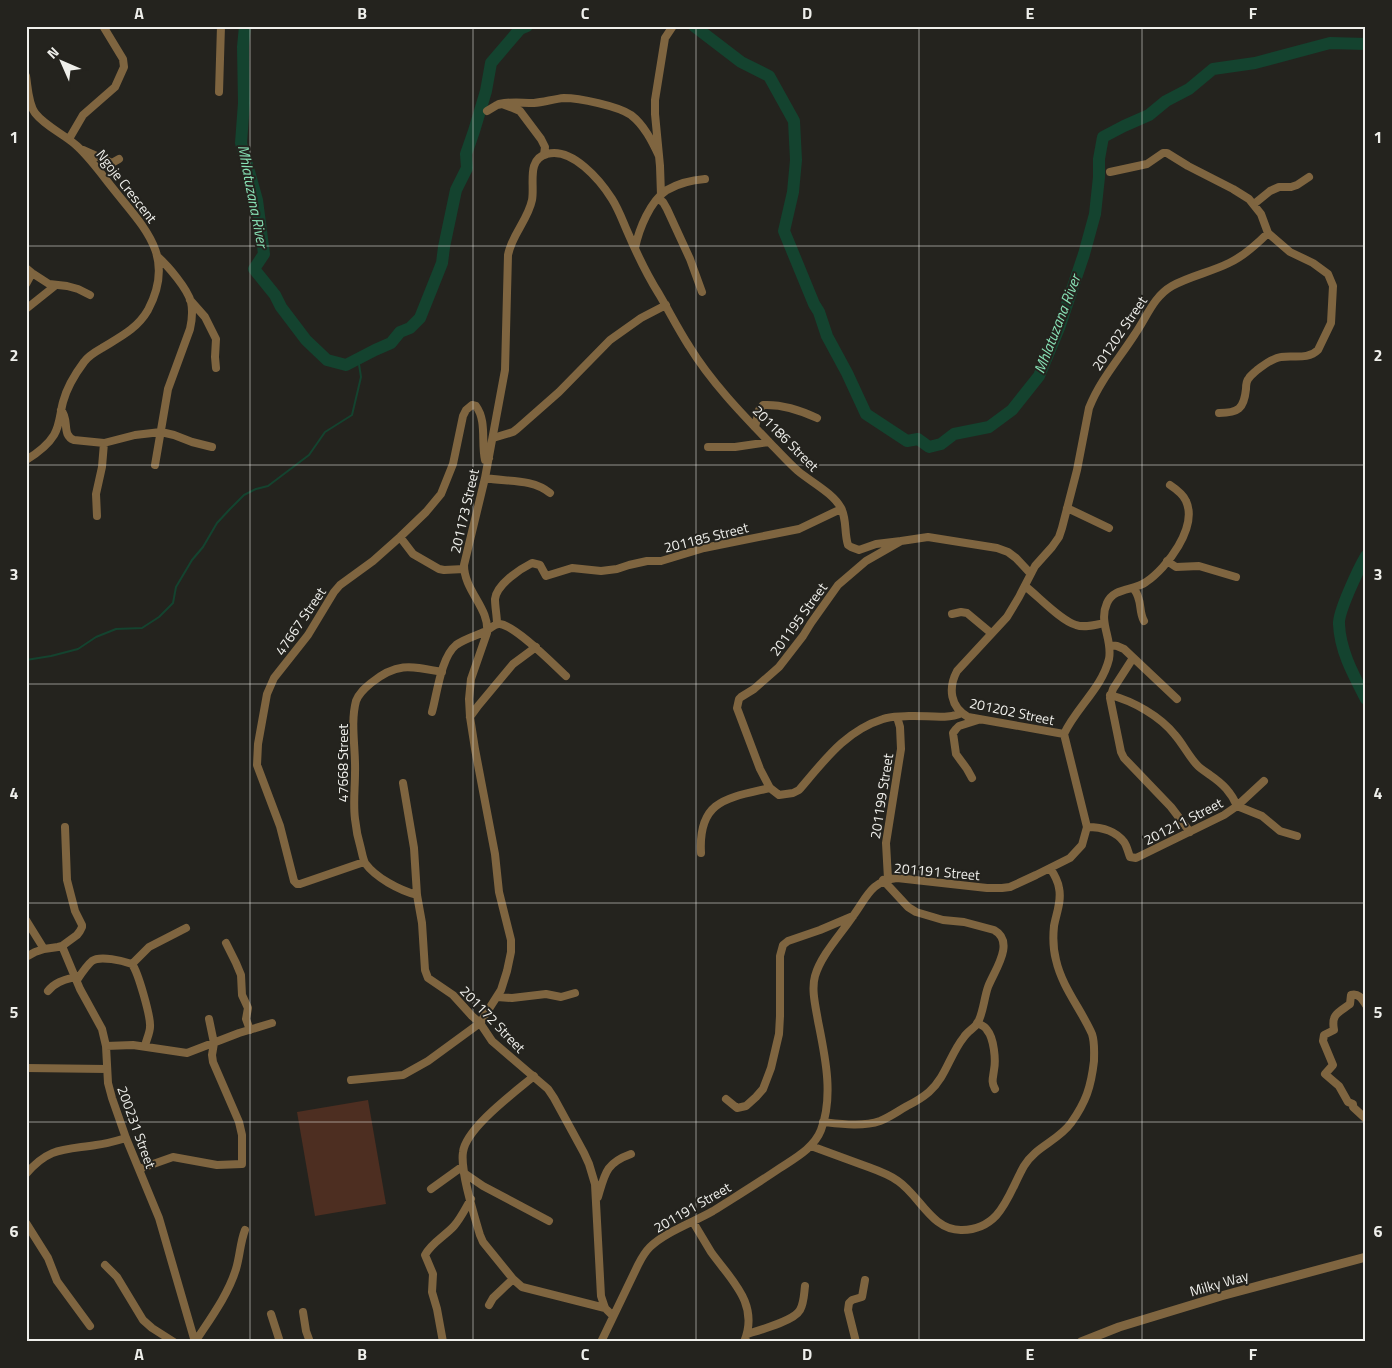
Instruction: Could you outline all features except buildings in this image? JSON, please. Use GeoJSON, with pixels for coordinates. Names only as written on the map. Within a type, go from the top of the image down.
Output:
{"type":"FeatureCollection","features":[{"type":"Feature","properties":{"kind":"street"},"geometry":{"type":"LineString","coordinates":[[69,139],[83,115],[115,87],[124,67],[123,59],[103,26]]}},
{"type":"Feature","properties":{"kind":"street"},"geometry":{"type":"LineString","coordinates":[[219,92],[221,26]]}},
{"type":"Feature","properties":{"kind":"street"},"geometry":{"type":"LineString","coordinates":[[673,26],[665,38],[656,87],[654,114],[659,156],[659,197],[667,209],[690,259],[702,292]]}},
{"type":"Feature","properties":{"kind":"street","name":"Ngoje Crescent"},"geometry":{"type":"LineString","coordinates":[[26,76],[31,105],[35,112],[41,119],[81,149],[145,227],[158,257],[160,275],[151,303],[141,321],[132,330],[85,361],[65,394],[57,430],[53,437],[26,460]]}},
{"type":"Feature","properties":{"kind":"street"},"geometry":{"type":"LineString","coordinates":[[487,111],[500,104],[566,98],[600,104],[621,110],[630,115],[646,132],[659,156]]}},
{"type":"Feature","properties":{"kind":"street"},"geometry":{"type":"LineString","coordinates":[[500,104],[507,105],[521,113],[541,138],[545,147],[544,155]]}},
{"type":"Feature","properties":{"kind":"street"},"geometry":{"type":"LineString","coordinates":[[81,149],[112,163],[119,159]]}},
{"type":"Feature","properties":{"kind":"street","name":"201186 Street"},"geometry":{"type":"LineString","coordinates":[[544,155],[551,153],[569,157],[597,180],[612,199],[645,269],[688,346],[715,384],[791,465],[824,491],[842,509]]}},
{"type":"Feature","properties":{"kind":"street"},"geometry":{"type":"LineString","coordinates":[[1110,172],[1147,164],[1163,153],[1167,153],[1249,199],[1261,214],[1268,233],[1290,252],[1324,270],[1332,280],[1331,322],[1316,353],[1308,356],[1279,357],[1268,362],[1249,377],[1241,407],[1234,412],[1218,413]]}},
{"type":"Feature","properties":{"kind":"street","name":"201173 Street"},"geometry":{"type":"LineString","coordinates":[[487,631],[486,619],[468,585],[464,569],[485,478],[505,370],[508,255],[514,238],[529,212],[534,194],[532,175],[534,166],[544,155]]}},
{"type":"Feature","properties":{"kind":"street"},"geometry":{"type":"LineString","coordinates":[[1254,204],[1270,191],[1279,187],[1292,187],[1309,177]]}},
{"type":"Feature","properties":{"kind":"street"},"geometry":{"type":"LineString","coordinates":[[635,248],[647,214],[659,197],[672,187],[692,180],[705,179]]}},
{"type":"Feature","properties":{"kind":"street","name":"201202 Street"},"geometry":{"type":"LineString","coordinates":[[1064,734],[980,719],[962,713],[952,700],[951,693],[954,677],[957,670],[1007,617],[1026,586],[1030,573],[1058,537],[1077,470],[1092,399],[1101,382],[1138,330],[1153,304],[1171,286],[1228,264],[1240,257],[1268,233]]}},
{"type":"Feature","properties":{"kind":"street"},"geometry":{"type":"LineString","coordinates":[[158,257],[172,272],[190,300],[204,317],[216,339],[214,357],[216,368]]}},
{"type":"Feature","properties":{"kind":"street"},"geometry":{"type":"LineString","coordinates":[[26,284],[29,270],[44,281],[56,285],[62,284],[90,295]]}},
{"type":"Feature","properties":{"kind":"street"},"geometry":{"type":"LineString","coordinates":[[26,309],[56,285]]}},
{"type":"Feature","properties":{"kind":"street"},"geometry":{"type":"LineString","coordinates":[[155,465],[168,389],[192,320],[190,300]]}},
{"type":"Feature","properties":{"kind":"street"},"geometry":{"type":"LineString","coordinates":[[493,438],[517,429],[559,392],[610,340],[641,318],[666,305]]}},
{"type":"Feature","properties":{"kind":"street","name":"47667 Street"},"geometry":{"type":"LineString","coordinates":[[364,862],[300,884],[295,883],[280,826],[257,765],[256,756],[267,694],[274,678],[308,635],[340,585],[400,538],[441,494],[453,464],[463,416],[472,405],[476,406],[482,417],[483,453],[485,460],[489,458]]}},
{"type":"Feature","properties":{"kind":"street"},"geometry":{"type":"LineString","coordinates":[[755,427],[759,410],[763,406],[778,406],[817,418]]}},
{"type":"Feature","properties":{"kind":"street"},"geometry":{"type":"LineString","coordinates":[[61,410],[66,417],[67,435],[70,439],[104,443],[134,435],[161,432],[212,447]]}},
{"type":"Feature","properties":{"kind":"street"},"geometry":{"type":"LineString","coordinates":[[708,447],[735,447],[769,442]]}},
{"type":"Feature","properties":{"kind":"street"},"geometry":{"type":"LineString","coordinates":[[97,516],[96,494],[104,454],[104,443]]}},
{"type":"Feature","properties":{"kind":"street"},"geometry":{"type":"LineString","coordinates":[[485,478],[525,482],[541,487],[550,493]]}},
{"type":"Feature","properties":{"kind":"street"},"geometry":{"type":"LineString","coordinates":[[1087,827],[1064,734],[1102,676],[1109,658],[1110,645],[1104,624],[1107,604],[1112,596],[1121,591],[1134,589],[1148,581],[1177,549],[1182,540],[1188,507],[1183,496],[1170,484]]}},
{"type":"Feature","properties":{"kind":"street"},"geometry":{"type":"LineString","coordinates":[[1067,508],[1109,528]]}},
{"type":"Feature","properties":{"kind":"street"},"geometry":{"type":"LineString","coordinates":[[842,509],[848,545],[854,549],[859,550],[876,544],[901,541]]}},
{"type":"Feature","properties":{"kind":"street","name":"201185 Street"},"geometry":{"type":"LineString","coordinates":[[497,624],[495,599],[499,588],[532,563],[540,565],[546,576],[572,568],[601,571],[617,569],[647,561],[661,561],[704,548],[799,528],[842,509]]}},
{"type":"Feature","properties":{"kind":"street","name":"201195 Street"},"geometry":{"type":"LineString","coordinates":[[770,788],[760,769],[739,714],[737,708],[739,699],[754,689],[778,667],[804,636],[811,622],[838,585],[866,560],[901,541],[928,537],[997,548],[1008,552],[1016,558],[1030,573]]}},
{"type":"Feature","properties":{"kind":"street"},"geometry":{"type":"LineString","coordinates":[[400,538],[413,554],[438,569],[464,569]]}},
{"type":"Feature","properties":{"kind":"street"},"geometry":{"type":"LineString","coordinates":[[1167,561],[1176,568],[1199,566],[1236,577]]}},
{"type":"Feature","properties":{"kind":"street"},"geometry":{"type":"LineString","coordinates":[[1026,586],[1075,625],[1104,624]]}},
{"type":"Feature","properties":{"kind":"street"},"geometry":{"type":"LineString","coordinates":[[1134,589],[1140,599],[1141,615],[1144,621]]}},
{"type":"Feature","properties":{"kind":"street"},"geometry":{"type":"LineString","coordinates":[[952,614],[967,613],[991,633]]}},
{"type":"Feature","properties":{"kind":"street"},"geometry":{"type":"LineString","coordinates":[[432,712],[442,672],[447,658],[454,647],[497,624],[502,624],[509,628],[536,647],[566,676]]}},
{"type":"Feature","properties":{"kind":"street"},"geometry":{"type":"LineString","coordinates":[[351,1080],[403,1075],[423,1064],[472,1030],[480,1022],[497,997],[507,971],[511,952],[511,940],[499,892],[495,854],[474,749],[470,718],[471,679],[487,631]]}},
{"type":"Feature","properties":{"kind":"street"},"geometry":{"type":"LineString","coordinates":[[1110,645],[1120,647],[1134,658],[1177,699]]}},
{"type":"Feature","properties":{"kind":"street"},"geometry":{"type":"LineString","coordinates":[[470,718],[513,664],[536,647]]}},
{"type":"Feature","properties":{"kind":"street"},"geometry":{"type":"LineString","coordinates":[[1134,658],[1110,696],[1123,756],[1171,807],[1190,832]]}},
{"type":"Feature","properties":{"kind":"street","name":"47668 Street"},"geometry":{"type":"LineString","coordinates":[[364,862],[354,817],[356,771],[354,729],[357,698],[363,690],[382,674],[396,668],[420,668],[442,672]]}},
{"type":"Feature","properties":{"kind":"street"},"geometry":{"type":"LineString","coordinates":[[1110,696],[1137,705],[1166,725],[1198,766],[1228,790],[1237,806],[1262,816],[1282,832],[1297,836]]}},
{"type":"Feature","properties":{"kind":"street"},"geometry":{"type":"LineString","coordinates":[[701,853],[703,825],[708,813],[725,800],[770,788],[779,795],[799,790],[847,737],[882,719],[916,716],[951,717],[962,713]]}},
{"type":"Feature","properties":{"kind":"street","name":"201199 Street"},"geometry":{"type":"LineString","coordinates":[[886,880],[887,832],[901,749],[900,727],[897,717]]}},
{"type":"Feature","properties":{"kind":"street"},"geometry":{"type":"LineString","coordinates":[[972,778],[956,754],[953,734],[959,726],[980,719]]}},
{"type":"Feature","properties":{"kind":"street","name":"201211 Street"},"geometry":{"type":"LineString","coordinates":[[1087,827],[1103,828],[1116,835],[1123,842],[1129,855],[1134,858],[1224,815],[1237,806],[1264,781]]}},
{"type":"Feature","properties":{"kind":"street","name":"201172 Street"},"geometry":{"type":"LineString","coordinates":[[403,783],[414,848],[416,895],[422,923],[426,975],[453,995],[480,1022],[492,1041],[548,1089],[584,1153],[595,1184],[602,1296],[605,1308]]}},
{"type":"Feature","properties":{"kind":"street"},"geometry":{"type":"LineString","coordinates":[[26,958],[44,949],[62,946],[80,931],[82,924],[75,910],[67,880],[65,827]]}},
{"type":"Feature","properties":{"kind":"street","name":"201191 Street"},"geometry":{"type":"LineString","coordinates":[[601,1342],[640,1260],[650,1247],[663,1237],[693,1222],[785,1165],[810,1146],[816,1139],[824,1122],[827,1105],[827,1084],[814,979],[826,954],[871,890],[886,880],[897,878],[996,889],[1010,886],[1070,858],[1082,845],[1087,827]]}},
{"type":"Feature","properties":{"kind":"street"},"geometry":{"type":"LineString","coordinates":[[364,862],[382,878],[416,895]]}},
{"type":"Feature","properties":{"kind":"street"},"geometry":{"type":"LineString","coordinates":[[810,1146],[890,1176],[903,1185],[939,1223],[950,1229],[964,1230],[982,1225],[1002,1210],[1029,1158],[1064,1132],[1071,1123],[1089,1092],[1092,1074],[1094,1052],[1092,1036],[1067,990],[1055,958],[1054,927],[1060,890],[1050,868]]}},
{"type":"Feature","properties":{"kind":"street"},"geometry":{"type":"LineString","coordinates":[[824,1122],[869,1124],[908,1106],[931,1091],[945,1073],[963,1038],[977,1024],[988,987],[1002,956],[1002,939],[994,930],[964,922],[943,920],[916,912],[908,907],[886,880]]}},
{"type":"Feature","properties":{"kind":"street"},"geometry":{"type":"LineString","coordinates":[[726,1099],[737,1108],[746,1106],[763,1089],[768,1078],[779,1034],[780,956],[783,945],[788,941],[854,915]]}},
{"type":"Feature","properties":{"kind":"street"},"geometry":{"type":"LineString","coordinates":[[26,920],[44,949]]}},
{"type":"Feature","properties":{"kind":"street"},"geometry":{"type":"LineString","coordinates":[[132,964],[149,947],[186,928]]}},
{"type":"Feature","properties":{"kind":"street"},"geometry":{"type":"LineString","coordinates":[[226,943],[241,975],[242,995],[248,1008],[246,1019],[250,1030]]}},
{"type":"Feature","properties":{"kind":"street","name":"200231 Street"},"geometry":{"type":"LineString","coordinates":[[62,946],[83,995],[102,1029],[106,1046],[108,1083],[112,1098],[126,1138],[159,1218],[195,1342]]}},
{"type":"Feature","properties":{"kind":"street"},"geometry":{"type":"LineString","coordinates":[[48,991],[53,985],[62,980],[76,978],[95,959],[108,959],[132,964],[137,972],[150,1018],[150,1028],[145,1046]]}},
{"type":"Feature","properties":{"kind":"street"},"geometry":{"type":"LineString","coordinates":[[497,997],[512,998],[546,994],[562,997],[575,993]]}},
{"type":"Feature","properties":{"kind":"street"},"geometry":{"type":"LineString","coordinates":[[1366,1005],[1359,996],[1355,994],[1351,996],[1350,1004],[1334,1016],[1332,1020],[1334,1030],[1324,1035],[1323,1041],[1333,1065],[1326,1074],[1338,1086],[1348,1102],[1353,1104],[1353,1107],[1366,1119]]}},
{"type":"Feature","properties":{"kind":"street"},"geometry":{"type":"LineString","coordinates":[[139,1169],[174,1157],[217,1165],[242,1164],[242,1135],[239,1122],[213,1062],[214,1043],[209,1019]]}},
{"type":"Feature","properties":{"kind":"street"},"geometry":{"type":"LineString","coordinates":[[106,1046],[145,1046],[187,1054],[272,1022]]}},
{"type":"Feature","properties":{"kind":"street"},"geometry":{"type":"LineString","coordinates":[[977,1024],[987,1029],[991,1036],[995,1061],[992,1085],[995,1089]]}},
{"type":"Feature","properties":{"kind":"street"},"geometry":{"type":"LineString","coordinates":[[26,1068],[107,1069]]}},
{"type":"Feature","properties":{"kind":"street"},"geometry":{"type":"LineString","coordinates":[[534,1076],[489,1114],[476,1128],[464,1147],[464,1169],[477,1226],[483,1242],[513,1279],[524,1288],[605,1308],[613,1316]]}},
{"type":"Feature","properties":{"kind":"street"},"geometry":{"type":"LineString","coordinates":[[26,1174],[40,1160],[56,1151],[66,1148],[97,1145],[126,1138]]}},
{"type":"Feature","properties":{"kind":"street"},"geometry":{"type":"LineString","coordinates":[[597,1203],[604,1176],[609,1167],[617,1159],[631,1154]]}},
{"type":"Feature","properties":{"kind":"street"},"geometry":{"type":"LineString","coordinates":[[431,1189],[464,1169]]}},
{"type":"Feature","properties":{"kind":"street"},"geometry":{"type":"LineString","coordinates":[[464,1169],[482,1186],[549,1221]]}},
{"type":"Feature","properties":{"kind":"street"},"geometry":{"type":"LineString","coordinates":[[443,1342],[432,1292],[433,1274],[426,1254],[459,1220],[471,1199]]}},
{"type":"Feature","properties":{"kind":"street"},"geometry":{"type":"LineString","coordinates":[[693,1222],[711,1252],[743,1296],[749,1321],[745,1338]]}},
{"type":"Feature","properties":{"kind":"street"},"geometry":{"type":"LineString","coordinates":[[26,1223],[44,1251],[57,1281],[90,1326]]}},
{"type":"Feature","properties":{"kind":"street"},"geometry":{"type":"LineString","coordinates":[[195,1342],[231,1281],[236,1269],[245,1230]]}},
{"type":"Feature","properties":{"kind":"street","name":"Milky Way"},"geometry":{"type":"LineString","coordinates":[[1081,1342],[1119,1327],[1221,1296],[1366,1257]]}},
{"type":"Feature","properties":{"kind":"street"},"geometry":{"type":"LineString","coordinates":[[105,1265],[117,1277],[143,1320],[174,1342]]}},
{"type":"Feature","properties":{"kind":"street"},"geometry":{"type":"LineString","coordinates":[[489,1305],[493,1298],[513,1279]]}},
{"type":"Feature","properties":{"kind":"street"},"geometry":{"type":"LineString","coordinates":[[856,1342],[848,1310],[849,1303],[862,1297],[865,1280]]}},
{"type":"Feature","properties":{"kind":"street"},"geometry":{"type":"LineString","coordinates":[[745,1338],[797,1314],[801,1309],[806,1286]]}},
{"type":"Feature","properties":{"kind":"street"},"geometry":{"type":"LineString","coordinates":[[303,1312],[310,1342]]}},
{"type":"Feature","properties":{"kind":"street"},"geometry":{"type":"LineString","coordinates":[[271,1314],[280,1342]]}},
{"type":"Feature","properties":{"kind":"shaded area"},"geometry":{"type":"Polygon","coordinates":[[[368,1100],[386,1204],[315,1216],[297,1112],[368,1100]]]}},
{"type":"Feature","properties":{"kind":"waterway","name":"Mhlatuzana River"},"geometry":{"type":"LineString","coordinates":[[245,26],[243,47],[244,103],[241,143],[257,200],[264,254],[254,269],[275,295],[281,307],[306,340],[327,360],[346,365],[391,343],[400,332],[410,328],[420,318],[442,263],[456,190],[467,168],[466,154],[486,91],[491,63],[520,29],[527,26]]}},
{"type":"Feature","properties":{"kind":"waterway","name":"Mhlatuzana River"},"geometry":{"type":"LineString","coordinates":[[694,26],[741,62],[769,76],[794,121],[796,160],[793,192],[784,231],[819,312],[827,336],[866,414],[907,441],[918,439],[929,447],[941,444],[954,434],[989,427],[1012,410],[1039,376],[1059,328],[1084,254],[1095,214],[1099,159],[1103,137],[1149,115],[1166,101],[1189,89],[1213,69],[1255,63],[1330,43],[1366,44]]}},
{"type":"Feature","properties":{"kind":"waterway"},"geometry":{"type":"LineString","coordinates":[[26,660],[78,649],[96,637],[116,629],[142,628],[159,617],[173,603],[176,587],[192,560],[203,547],[217,523],[230,509],[244,495],[268,486],[309,455],[325,432],[352,415],[361,377],[358,358]]}},
{"type":"Feature","properties":{"kind":"waterway","name":"Mhlatuzana River"},"geometry":{"type":"LineString","coordinates":[[1366,556],[1345,600],[1339,624],[1345,654],[1366,699]]}}]}
